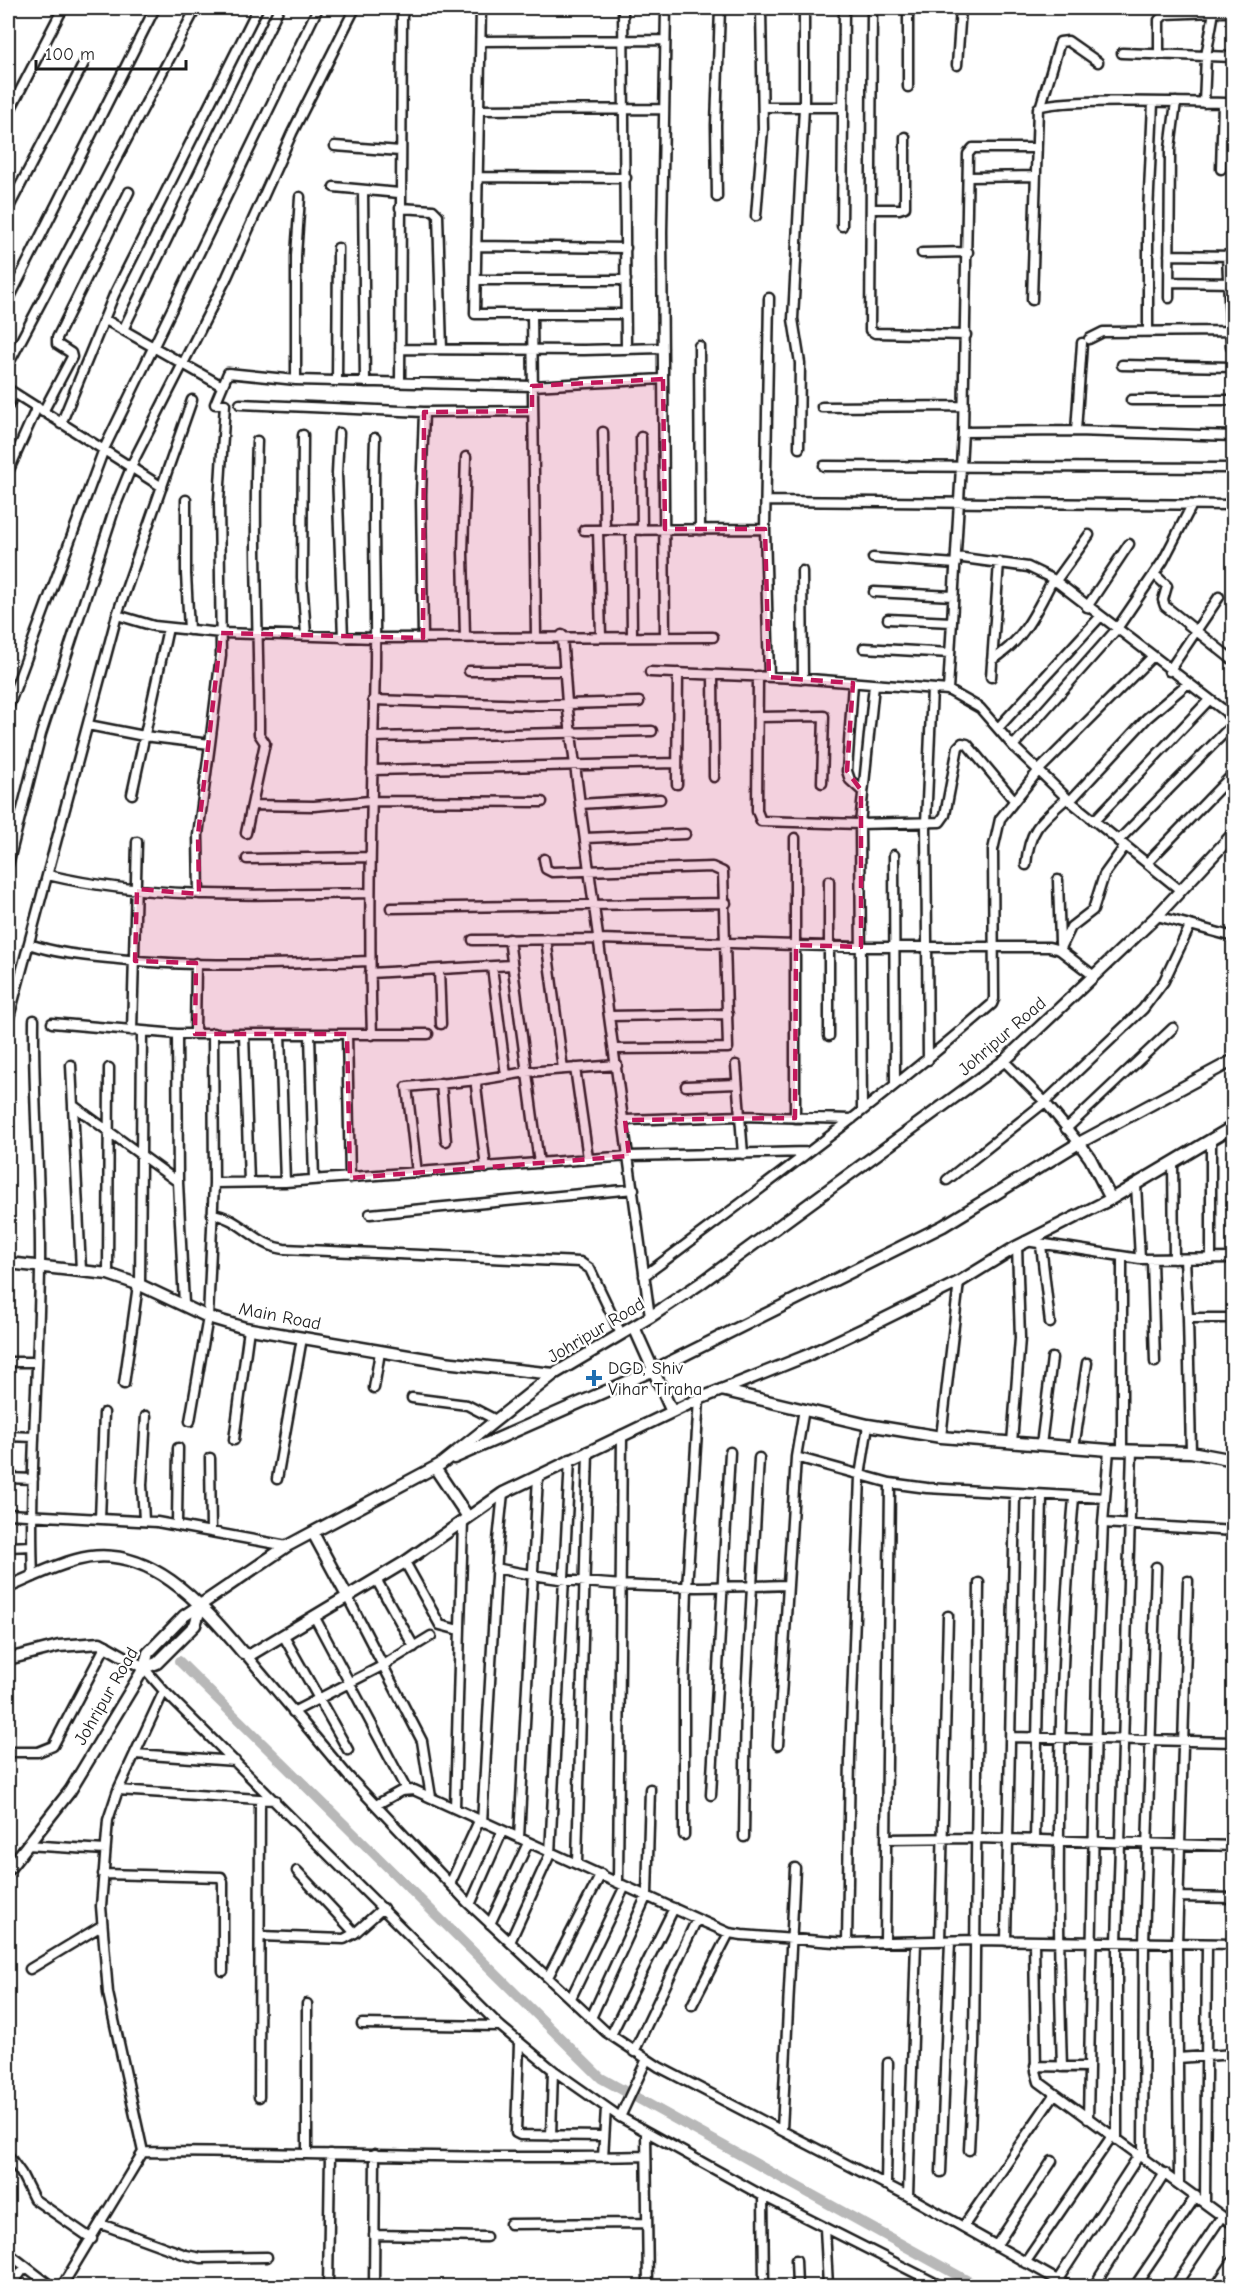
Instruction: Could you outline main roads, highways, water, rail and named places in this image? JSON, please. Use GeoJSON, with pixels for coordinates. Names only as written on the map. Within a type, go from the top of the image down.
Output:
{"type":"FeatureCollection","features":[{"type":"Feature","properties":{"kind":"waterway"},"geometry":{"type":"LineString","coordinates":[[179,1661],[601,2078],[977,2286]]}},
{"type":"Feature","properties":{"kind":"place","name":"DGD, Shiv Vihar Tiraha"},"geometry":{"type":"Point","coordinates":[594,1378]}}]}
